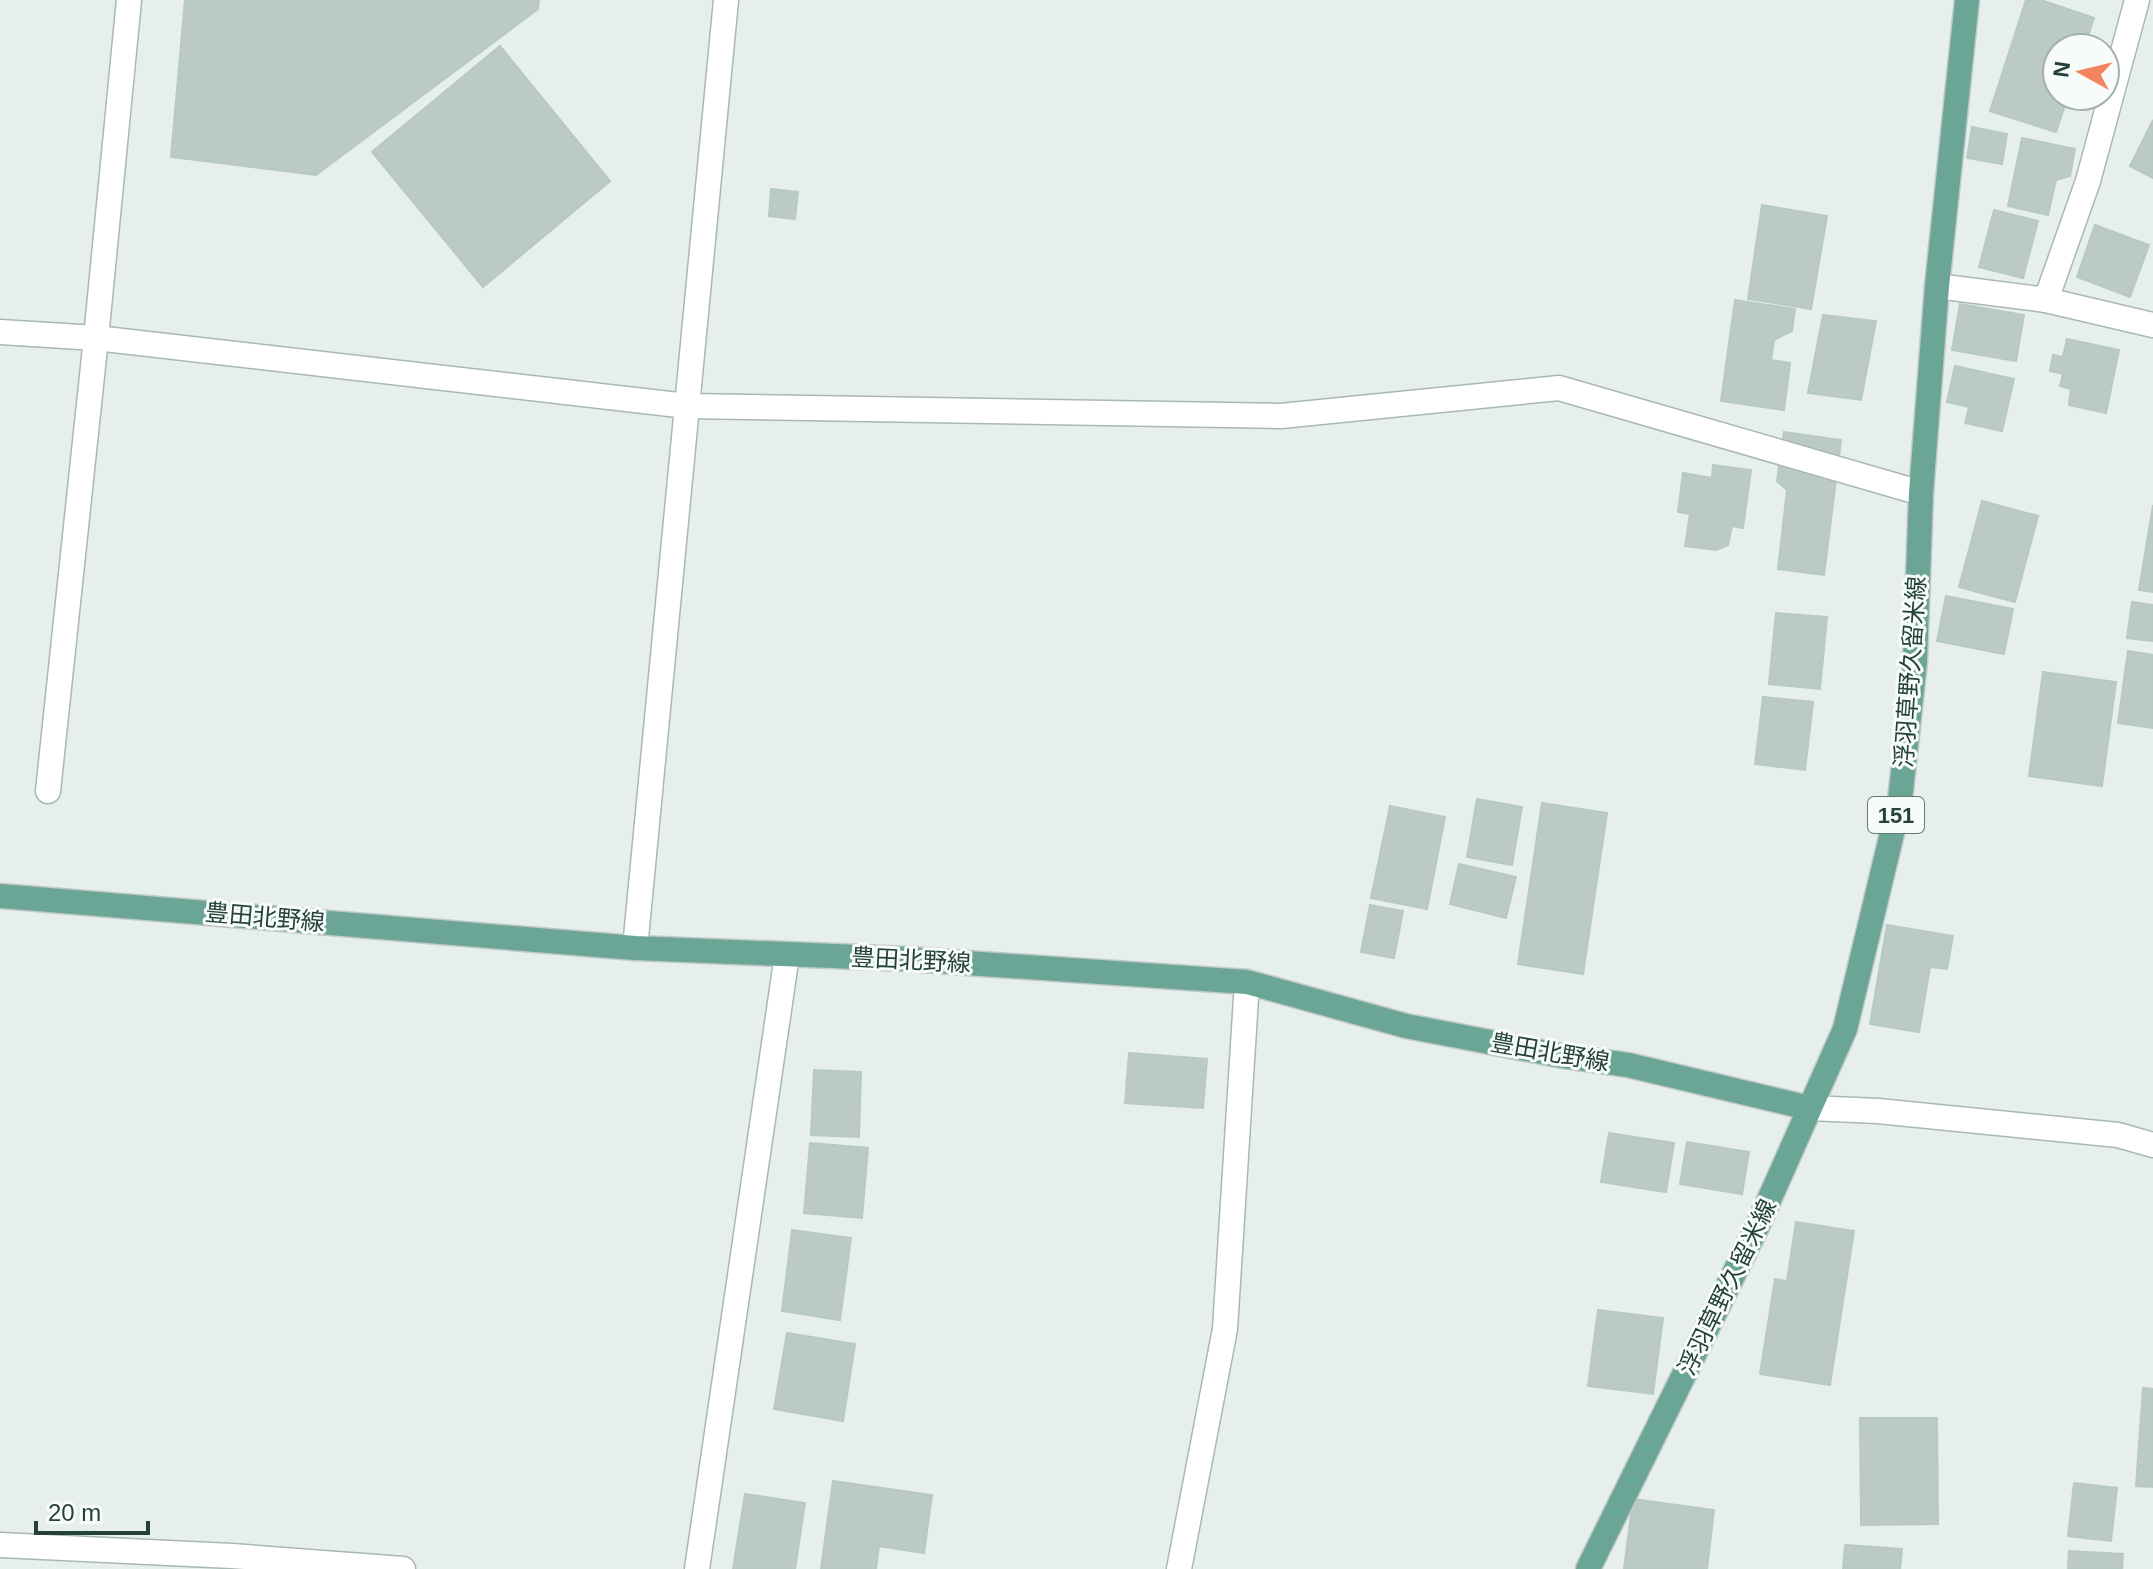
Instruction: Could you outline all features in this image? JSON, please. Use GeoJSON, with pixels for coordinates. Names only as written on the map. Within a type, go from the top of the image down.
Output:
{"type":"FeatureCollection","features":[{"type":"Feature","properties":{"kind":"main road","name":"浮羽草野久留米線"},"geometry":{"type":"LineString","coordinates":[[1588,1569],[1757,1227],[1845,1029],[1900,800],[1915,661],[1921,493],[1937,286],[1967,0]]}},
{"type":"Feature","properties":{"kind":"main road","name":"豊田北野線"},"geometry":{"type":"LineString","coordinates":[[0,896],[635,948],[938,961],[1247,982],[1406,1026],[1628,1065],[1809,1108]]}},
{"type":"Feature","properties":{"kind":"street"},"geometry":{"type":"LineString","coordinates":[[48,791],[129,0]]}},
{"type":"Feature","properties":{"kind":"street"},"geometry":{"type":"LineString","coordinates":[[635,948],[726,0]]}},
{"type":"Feature","properties":{"kind":"street"},"geometry":{"type":"LineString","coordinates":[[2046,300],[2088,181],[2137,0]]}},
{"type":"Feature","properties":{"kind":"street"},"geometry":{"type":"LineString","coordinates":[[1937,286],[2046,300],[2153,325]]}},
{"type":"Feature","properties":{"kind":"street"},"geometry":{"type":"LineString","coordinates":[[0,332],[96,338],[687,406],[1281,416],[1559,388],[1921,493]]}},
{"type":"Feature","properties":{"kind":"street"},"geometry":{"type":"LineString","coordinates":[[697,1569],[787,955]]}},
{"type":"Feature","properties":{"kind":"street"},"geometry":{"type":"LineString","coordinates":[[1179,1569],[1225,1329],[1247,982]]}},
{"type":"Feature","properties":{"kind":"street"},"geometry":{"type":"LineString","coordinates":[[1809,1108],[1878,1111],[2118,1135],[2153,1145]]}},
{"type":"Feature","properties":{"kind":"street"},"geometry":{"type":"LineString","coordinates":[[2118,1135],[2153,1126]]}},
{"type":"Feature","properties":{"kind":"street"},"geometry":{"type":"LineString","coordinates":[[0,1545],[232,1556],[403,1569]]}},
{"type":"Feature","properties":{"kind":"building"},"geometry":{"type":"Polygon","coordinates":[[[185,0],[539,0],[538,9],[316,175],[171,157],[185,0]]]}},
{"type":"Feature","properties":{"kind":"building"},"geometry":{"type":"Polygon","coordinates":[[[2026,0],[2041,0],[2094,18],[2089,32],[2041,32],[2041,112],[2063,112],[2056,132],[1990,111],[2026,0]]]}},
{"type":"Feature","properties":{"kind":"building"},"geometry":{"type":"Polygon","coordinates":[[[500,46],[610,181],[483,287],[372,152],[500,46]]]}},
{"type":"Feature","properties":{"kind":"building"},"geometry":{"type":"Polygon","coordinates":[[[2153,120],[2153,178],[2130,166],[2153,120]]]}},
{"type":"Feature","properties":{"kind":"building"},"geometry":{"type":"Polygon","coordinates":[[[1972,127],[2007,134],[2002,164],[1967,158],[1972,127]]]}},
{"type":"Feature","properties":{"kind":"building"},"geometry":{"type":"Polygon","coordinates":[[[2022,138],[2075,149],[2070,176],[2056,180],[2048,215],[2008,206],[2022,138]]]}},
{"type":"Feature","properties":{"kind":"building"},"geometry":{"type":"Polygon","coordinates":[[[771,189],[798,192],[795,219],[769,216],[771,189]]]}},
{"type":"Feature","properties":{"kind":"building"},"geometry":{"type":"Polygon","coordinates":[[[1762,205],[1827,216],[1811,309],[1748,299],[1762,205]]]}},
{"type":"Feature","properties":{"kind":"building"},"geometry":{"type":"Polygon","coordinates":[[[1994,210],[2038,221],[2023,278],[1979,267],[1994,210]]]}},
{"type":"Feature","properties":{"kind":"building"},"geometry":{"type":"Polygon","coordinates":[[[2095,225],[2149,245],[2130,297],[2077,277],[2095,225]]]}},
{"type":"Feature","properties":{"kind":"building"},"geometry":{"type":"Polygon","coordinates":[[[1735,300],[1795,309],[1792,331],[1774,340],[1771,360],[1790,363],[1784,410],[1721,401],[1735,300]]]}},
{"type":"Feature","properties":{"kind":"building"},"geometry":{"type":"Polygon","coordinates":[[[1960,304],[2024,315],[2016,361],[1952,350],[1960,304]]]}},
{"type":"Feature","properties":{"kind":"building"},"geometry":{"type":"Polygon","coordinates":[[[1823,315],[1876,321],[1861,400],[1808,393],[1823,315]]]}},
{"type":"Feature","properties":{"kind":"building"},"geometry":{"type":"Polygon","coordinates":[[[2067,339],[2119,350],[2106,413],[2069,405],[2071,389],[2060,386],[2063,374],[2050,371],[2053,355],[2063,357],[2067,339]]]}},
{"type":"Feature","properties":{"kind":"building"},"geometry":{"type":"Polygon","coordinates":[[[1955,366],[2014,379],[2002,431],[1965,423],[1969,407],[1947,402],[1955,366]]]}},
{"type":"Feature","properties":{"kind":"building"},"geometry":{"type":"Polygon","coordinates":[[[1784,432],[1841,440],[1824,575],[1778,569],[1787,490],[1777,481],[1784,432]]]}},
{"type":"Feature","properties":{"kind":"building"},"geometry":{"type":"Polygon","coordinates":[[[1713,465],[1751,470],[1743,528],[1732,526],[1728,545],[1716,550],[1685,546],[1690,514],[1678,512],[1683,473],[1712,478],[1713,465]]]}},
{"type":"Feature","properties":{"kind":"building"},"geometry":{"type":"Polygon","coordinates":[[[1982,501],[2038,516],[2015,602],[1959,587],[1982,501]]]}},
{"type":"Feature","properties":{"kind":"building"},"geometry":{"type":"Polygon","coordinates":[[[2153,505],[2153,592],[2139,590],[2153,505]]]}},
{"type":"Feature","properties":{"kind":"building"},"geometry":{"type":"Polygon","coordinates":[[[1946,596],[2013,609],[2004,654],[1937,641],[1946,596]]]}},
{"type":"Feature","properties":{"kind":"building"},"geometry":{"type":"Polygon","coordinates":[[[2132,602],[2153,605],[2153,641],[2127,638],[2132,602]]]}},
{"type":"Feature","properties":{"kind":"building"},"geometry":{"type":"Polygon","coordinates":[[[1776,613],[1827,617],[1820,689],[1769,684],[1776,613]]]}},
{"type":"Feature","properties":{"kind":"building"},"geometry":{"type":"Polygon","coordinates":[[[2128,651],[2153,655],[2153,728],[2118,723],[2128,651]]]}},
{"type":"Feature","properties":{"kind":"building"},"geometry":{"type":"Polygon","coordinates":[[[2043,672],[2116,682],[2102,786],[2029,776],[2043,672]]]}},
{"type":"Feature","properties":{"kind":"building"},"geometry":{"type":"Polygon","coordinates":[[[1763,697],[1813,702],[1805,770],[1755,764],[1763,697]]]}},
{"type":"Feature","properties":{"kind":"building"},"geometry":{"type":"Polygon","coordinates":[[[1477,799],[1522,807],[1512,865],[1467,857],[1477,799]]]}},
{"type":"Feature","properties":{"kind":"building"},"geometry":{"type":"Polygon","coordinates":[[[1542,803],[1607,813],[1583,974],[1518,964],[1542,803]]]}},
{"type":"Feature","properties":{"kind":"building"},"geometry":{"type":"Polygon","coordinates":[[[1390,806],[1445,817],[1427,909],[1371,898],[1390,806]]]}},
{"type":"Feature","properties":{"kind":"building"},"geometry":{"type":"Polygon","coordinates":[[[1459,864],[1516,877],[1506,918],[1450,904],[1459,864]]]}},
{"type":"Feature","properties":{"kind":"building"},"geometry":{"type":"Polygon","coordinates":[[[1370,905],[1403,911],[1394,958],[1361,952],[1370,905]]]}},
{"type":"Feature","properties":{"kind":"building"},"geometry":{"type":"Polygon","coordinates":[[[1887,925],[1953,936],[1947,969],[1930,967],[1919,1032],[1870,1024],[1887,925]]]}},
{"type":"Feature","properties":{"kind":"building"},"geometry":{"type":"Polygon","coordinates":[[[1129,1053],[1207,1059],[1203,1108],[1125,1103],[1129,1053]]]}},
{"type":"Feature","properties":{"kind":"building"},"geometry":{"type":"Polygon","coordinates":[[[814,1070],[861,1072],[859,1137],[811,1135],[814,1070]]]}},
{"type":"Feature","properties":{"kind":"building"},"geometry":{"type":"Polygon","coordinates":[[[1609,1133],[1674,1143],[1666,1192],[1601,1182],[1609,1133]]]}},
{"type":"Feature","properties":{"kind":"building"},"geometry":{"type":"Polygon","coordinates":[[[1687,1142],[1749,1152],[1742,1194],[1680,1184],[1687,1142]]]}},
{"type":"Feature","properties":{"kind":"building"},"geometry":{"type":"Polygon","coordinates":[[[810,1143],[868,1148],[862,1218],[804,1213],[810,1143]]]}},
{"type":"Feature","properties":{"kind":"building"},"geometry":{"type":"Polygon","coordinates":[[[1796,1222],[1854,1231],[1830,1385],[1760,1374],[1775,1279],[1787,1281],[1796,1222]]]}},
{"type":"Feature","properties":{"kind":"building"},"geometry":{"type":"Polygon","coordinates":[[[792,1230],[851,1238],[840,1320],[782,1311],[792,1230]]]}},
{"type":"Feature","properties":{"kind":"building"},"geometry":{"type":"Polygon","coordinates":[[[1598,1310],[1663,1318],[1653,1394],[1588,1386],[1598,1310]]]}},
{"type":"Feature","properties":{"kind":"building"},"geometry":{"type":"Polygon","coordinates":[[[787,1333],[855,1344],[843,1421],[774,1409],[787,1333]]]}},
{"type":"Feature","properties":{"kind":"building"},"geometry":{"type":"Polygon","coordinates":[[[2143,1388],[2153,1389],[2153,1487],[2136,1486],[2143,1388]]]}},
{"type":"Feature","properties":{"kind":"building"},"geometry":{"type":"Polygon","coordinates":[[[1860,1418],[1937,1418],[1938,1524],[1861,1525],[1860,1418]]]}},
{"type":"Feature","properties":{"kind":"building"},"geometry":{"type":"Polygon","coordinates":[[[833,1481],[932,1495],[924,1553],[879,1546],[876,1569],[821,1569],[833,1481]]]}},
{"type":"Feature","properties":{"kind":"building"},"geometry":{"type":"Polygon","coordinates":[[[2074,1483],[2117,1488],[2111,1541],[2068,1536],[2074,1483]]]}},
{"type":"Feature","properties":{"kind":"building"},"geometry":{"type":"Polygon","coordinates":[[[745,1494],[805,1503],[795,1569],[733,1569],[745,1494]]]}},
{"type":"Feature","properties":{"kind":"building"},"geometry":{"type":"Polygon","coordinates":[[[1633,1499],[1714,1510],[1707,1569],[1624,1569],[1633,1499]]]}},
{"type":"Feature","properties":{"kind":"building"},"geometry":{"type":"Polygon","coordinates":[[[1845,1545],[1902,1549],[1900,1569],[1843,1569],[1845,1545]]]}},
{"type":"Feature","properties":{"kind":"building"},"geometry":{"type":"Polygon","coordinates":[[[2069,1551],[2123,1554],[2122,1569],[2068,1569],[2069,1551]]]}}]}
